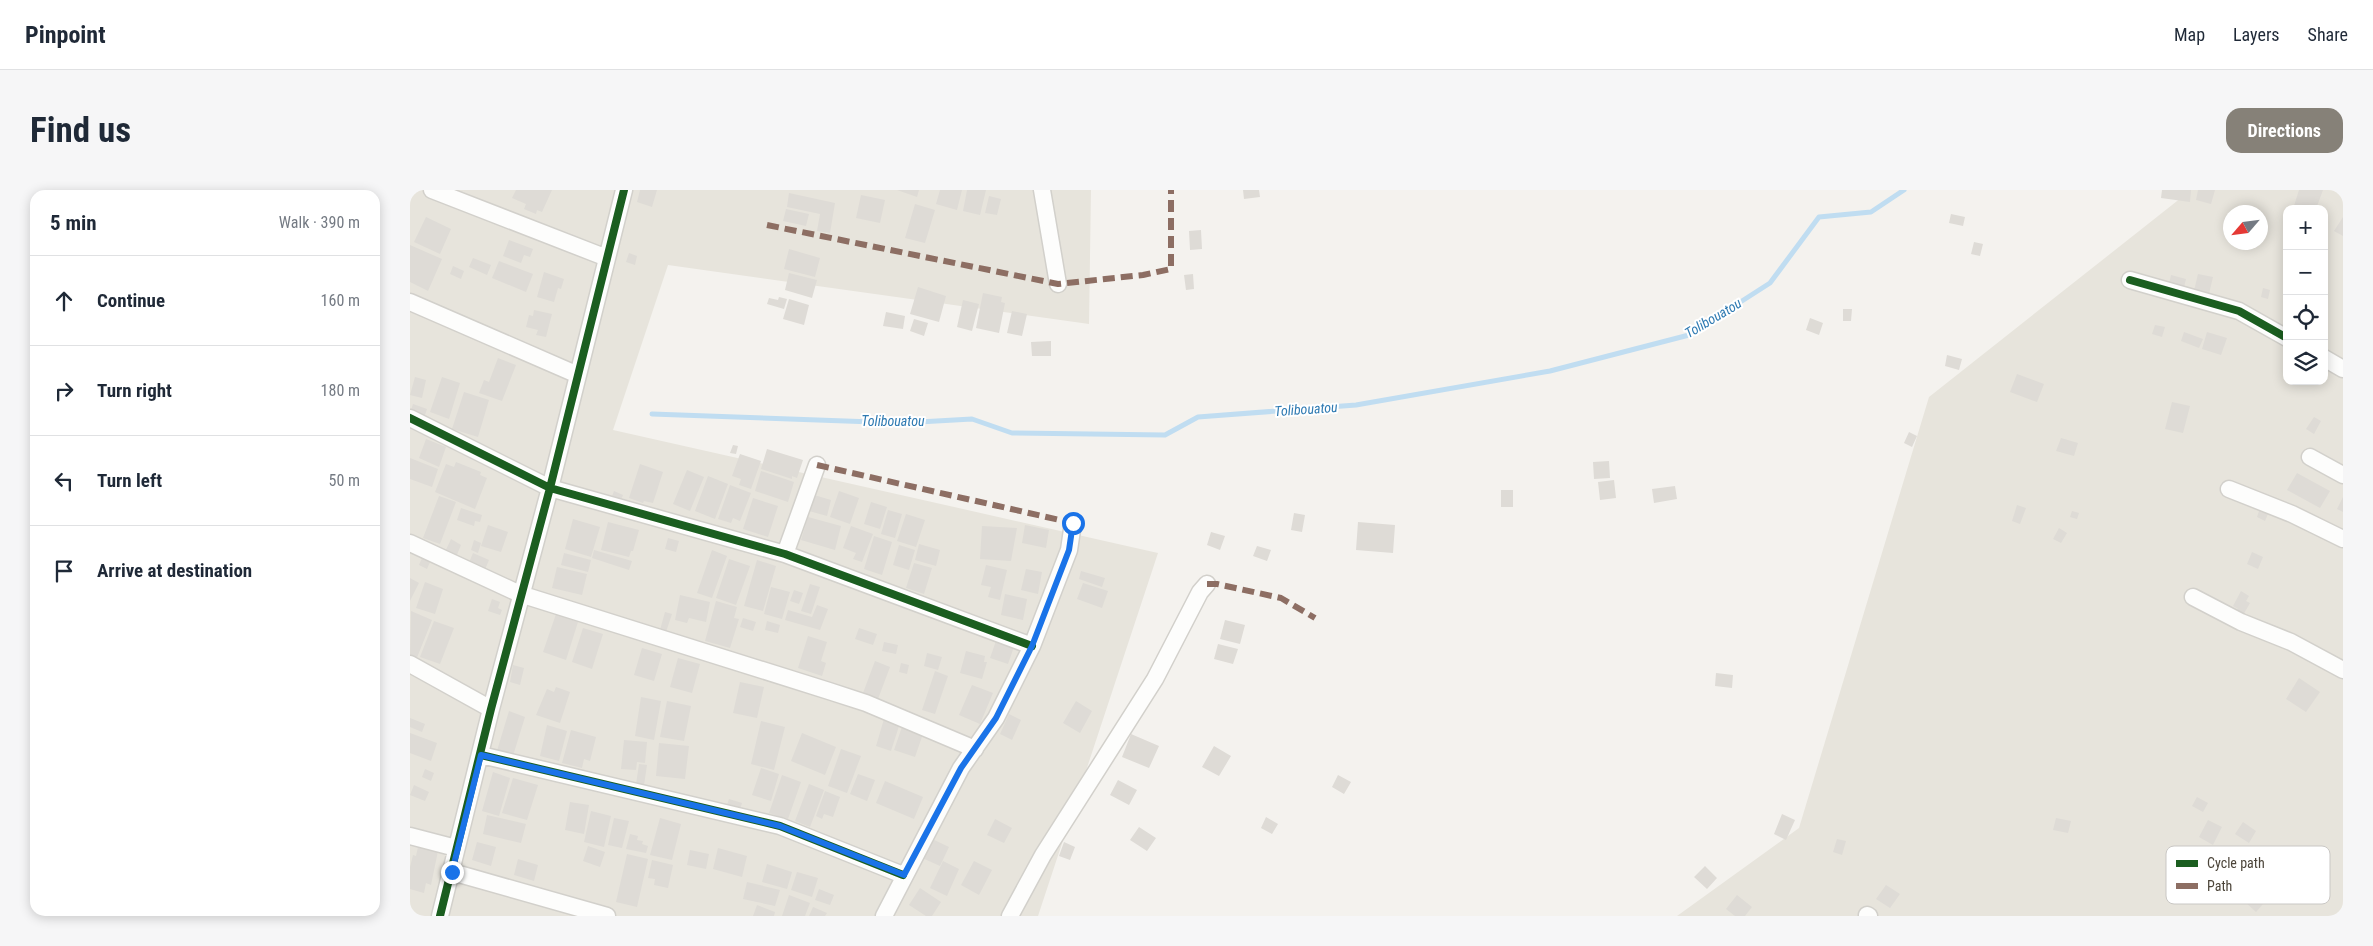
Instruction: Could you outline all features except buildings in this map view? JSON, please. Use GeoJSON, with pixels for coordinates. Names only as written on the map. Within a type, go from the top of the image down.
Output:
{"type":"FeatureCollection","features":[{"type":"Feature","properties":{"kind":"street"},"geometry":{"type":"LineString","coordinates":[[432,190],[607,258]]}},
{"type":"Feature","properties":{"kind":"street"},"geometry":{"type":"LineString","coordinates":[[440,916],[520,594],[550,488],[624,190]]}},
{"type":"Feature","properties":{"kind":"street"},"geometry":{"type":"LineString","coordinates":[[1042,190],[1058,284]]}},
{"type":"Feature","properties":{"kind":"street"},"geometry":{"type":"LineString","coordinates":[[2130,280],[2239,312],[2283,336]]}},
{"type":"Feature","properties":{"kind":"street"},"geometry":{"type":"LineString","coordinates":[[410,302],[578,375]]}},
{"type":"Feature","properties":{"kind":"street"},"geometry":{"type":"LineString","coordinates":[[2328,360],[2343,369]]}},
{"type":"Feature","properties":{"kind":"street"},"geometry":{"type":"LineString","coordinates":[[410,418],[550,488],[786,554],[1032,646]]}},
{"type":"Feature","properties":{"kind":"street"},"geometry":{"type":"LineString","coordinates":[[2310,457],[2343,475]]}},
{"type":"Feature","properties":{"kind":"street"},"geometry":{"type":"LineString","coordinates":[[786,554],[817,465]]}},
{"type":"Feature","properties":{"kind":"street"},"geometry":{"type":"LineString","coordinates":[[2229,489],[2292,514],[2343,539]]}},
{"type":"Feature","properties":{"kind":"street"},"geometry":{"type":"LineString","coordinates":[[884,916],[961,768],[996,718],[1032,646],[1069,550],[1073,523]]}},
{"type":"Feature","properties":{"kind":"street"},"geometry":{"type":"LineString","coordinates":[[410,543],[520,594],[856,700],[975,749]]}},
{"type":"Feature","properties":{"kind":"street"},"geometry":{"type":"LineString","coordinates":[[1010,916],[1043,855],[1155,679],[1200,592],[1207,584]]}},
{"type":"Feature","properties":{"kind":"street"},"geometry":{"type":"LineString","coordinates":[[2193,596],[2241,622],[2291,642],[2343,670]]}},
{"type":"Feature","properties":{"kind":"street"},"geometry":{"type":"LineString","coordinates":[[410,664],[491,709]]}},
{"type":"Feature","properties":{"kind":"street"},"geometry":{"type":"LineString","coordinates":[[481,755],[780,826],[904,875]]}},
{"type":"Feature","properties":{"kind":"street"},"geometry":{"type":"LineString","coordinates":[[410,836],[456,848]]}},
{"type":"Feature","properties":{"kind":"street"},"geometry":{"type":"LineString","coordinates":[[452,872],[607,916]]}},
{"type":"Feature","properties":{"kind":"shaded area"},"geometry":{"type":"Polygon","coordinates":[[[410,190],[1091,190],[1089,324],[668,265],[613,430],[1158,553],[1038,916],[410,916],[410,190]]]}},
{"type":"Feature","properties":{"kind":"shaded area"},"geometry":{"type":"Polygon","coordinates":[[[2191,190],[2343,190],[2343,916],[1677,916],[1799,828],[1929,397],[2191,190]]]}},
{"type":"Feature","properties":{"kind":"waterway","name":"Tolibouatou"},"geometry":{"type":"LineString","coordinates":[[652,414],[901,423],[972,419],[1012,433],[1165,435],[1198,417],[1356,405],[1550,371],[1689,335],[1770,283],[1819,217],[1871,212],[1904,190]]}},
{"type":"Feature","properties":{"kind":"marked path"},"geometry":{"type":"LineString","coordinates":[[767,225],[1058,284],[1143,275],[1171,269],[1171,190]]}},
{"type":"Feature","properties":{"kind":"marked path"},"geometry":{"type":"LineString","coordinates":[[817,465],[1073,523]]}},
{"type":"Feature","properties":{"kind":"marked path"},"geometry":{"type":"LineString","coordinates":[[1207,584],[1217,584],[1281,598],[1315,618]]}},
{"type":"Feature","properties":{"kind":"cycle path"},"geometry":{"type":"LineString","coordinates":[[440,916],[624,190]]}},
{"type":"Feature","properties":{"kind":"cycle path"},"geometry":{"type":"LineString","coordinates":[[2130,280],[2239,311],[2283,336]]}},
{"type":"Feature","properties":{"kind":"cycle path"},"geometry":{"type":"LineString","coordinates":[[410,418],[550,488],[785,554],[1032,646]]}},
{"type":"Feature","properties":{"kind":"cycle path"},"geometry":{"type":"LineString","coordinates":[[481,755],[780,826],[903,875]]}},
{"type":"Feature","properties":{"kind":"route"},"geometry":{"type":"LineString","coordinates":[[452,872],[456,848],[481,755],[780,826],[904,875],[961,768],[996,718],[1032,646],[1069,550],[1073,523]]}}]}
